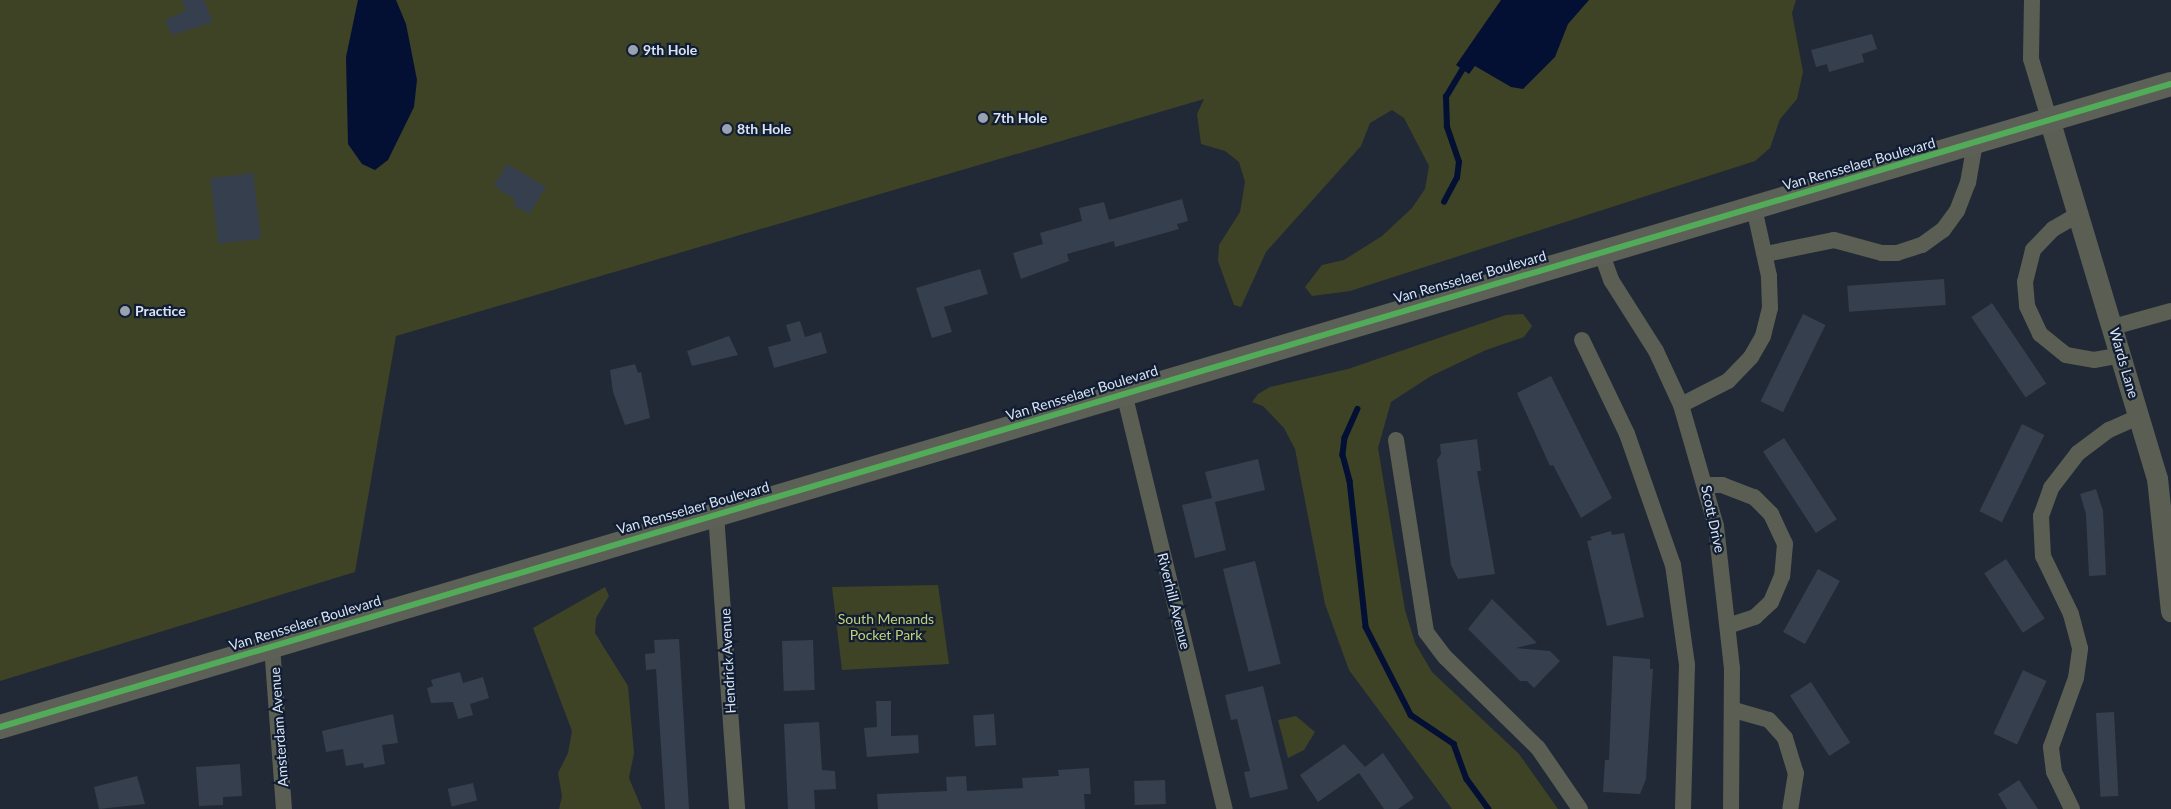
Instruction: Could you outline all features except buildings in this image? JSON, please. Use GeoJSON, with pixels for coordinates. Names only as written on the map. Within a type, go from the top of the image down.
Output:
{"type":"FeatureCollection","features":[{"type":"Feature","properties":{"kind":"main road","name":"Van Rensselaer Boulevard"},"geometry":{"type":"LineString","coordinates":[[0,727],[1601,252],[2050,122],[2171,84]]}},
{"type":"Feature","properties":{"kind":"street"},"geometry":{"type":"LineString","coordinates":[[2032,0],[2031,59],[2050,122]]}},
{"type":"Feature","properties":{"kind":"street","name":"Wards Lane"},"geometry":{"type":"LineString","coordinates":[[2050,122],[2140,416],[2162,507],[2171,611]]}},
{"type":"Feature","properties":{"kind":"street"},"geometry":{"type":"LineString","coordinates":[[1766,254],[1834,240],[1882,253],[1897,253],[1922,245],[1943,230],[1957,211],[1968,183],[1975,143]]}},
{"type":"Feature","properties":{"kind":"street"},"geometry":{"type":"LineString","coordinates":[[1681,405],[1728,381],[1758,346],[1770,308],[1766,254],[1754,208]]}},
{"type":"Feature","properties":{"kind":"street"},"geometry":{"type":"LineString","coordinates":[[2079,214],[2053,229],[2033,250],[2025,276],[2027,306],[2040,334],[2066,355],[2094,360],[2122,355]]}},
{"type":"Feature","properties":{"kind":"street","name":"Scott Drive"},"geometry":{"type":"LineString","coordinates":[[1601,252],[1611,280],[1656,351],[1681,405],[1706,484],[1730,625],[1734,710],[1731,809]]}},
{"type":"Feature","properties":{"kind":"street"},"geometry":{"type":"LineString","coordinates":[[2113,327],[2171,311]]}},
{"type":"Feature","properties":{"kind":"street"},"geometry":{"type":"LineString","coordinates":[[1582,340],[1627,434],[1673,565],[1687,665],[1683,809]]}},
{"type":"Feature","properties":{"kind":"street","name":"Riverhill Avenue"},"geometry":{"type":"LineString","coordinates":[[1124,393],[1225,809]]}},
{"type":"Feature","properties":{"kind":"street"},"geometry":{"type":"LineString","coordinates":[[2072,809],[2054,772],[2051,747],[2076,678],[2080,648],[2071,614],[2043,556],[2039,526],[2047,498],[2069,462],[2096,439],[2140,416]]}},
{"type":"Feature","properties":{"kind":"street"},"geometry":{"type":"LineString","coordinates":[[1396,440],[1426,632],[1445,656],[1548,760],[1580,809]]}},
{"type":"Feature","properties":{"kind":"street"},"geometry":{"type":"LineString","coordinates":[[1706,484],[1722,485],[1754,497],[1771,514],[1785,544],[1782,576],[1771,602],[1755,617],[1730,625]]}},
{"type":"Feature","properties":{"kind":"street","name":"Hendrick Avenue"},"geometry":{"type":"LineString","coordinates":[[716,514],[737,809]]}},
{"type":"Feature","properties":{"kind":"street","name":"Amsterdam Avenue"},"geometry":{"type":"LineString","coordinates":[[272,646],[284,809]]}},
{"type":"Feature","properties":{"kind":"street"},"geometry":{"type":"LineString","coordinates":[[1734,710],[1769,720],[1785,738],[1796,773],[1790,809]]}},
{"type":"Feature","properties":{"kind":"green space"},"geometry":{"type":"Polygon","coordinates":[[[0,0],[1796,0],[1792,13],[1803,72],[1797,99],[1780,119],[1770,148],[1755,161],[1350,291],[1312,296],[1305,287],[1322,265],[1344,260],[1382,236],[1412,208],[1425,189],[1429,166],[1404,118],[1392,110],[1370,123],[1361,146],[1266,252],[1241,307],[1234,305],[1218,261],[1219,245],[1240,212],[1245,182],[1239,162],[1225,151],[1201,144],[1197,114],[1204,99],[396,336],[355,572],[0,681],[0,0]]]}},
{"type":"Feature","properties":{"kind":"green space"},"geometry":{"type":"Polygon","coordinates":[[[1523,314],[1532,326],[1524,337],[1486,350],[1431,376],[1391,402],[1378,448],[1405,610],[1415,643],[1432,672],[1519,754],[1558,809],[1452,809],[1349,670],[1325,604],[1295,449],[1284,428],[1263,406],[1252,402],[1258,394],[1270,387],[1348,369],[1506,315],[1523,314]]]}},
{"type":"Feature","properties":{"kind":"green space","name":"South Menands Pocket Park"},"geometry":{"type":"Polygon","coordinates":[[[938,585],[949,664],[842,670],[832,587],[938,585]]]}},
{"type":"Feature","properties":{"kind":"green space"},"geometry":{"type":"Polygon","coordinates":[[[605,587],[609,596],[596,618],[595,633],[628,686],[634,753],[629,778],[642,809],[559,809],[562,796],[558,773],[568,753],[572,731],[533,628],[605,587]]]}},
{"type":"Feature","properties":{"kind":"green space"},"geometry":{"type":"Polygon","coordinates":[[[1296,716],[1315,732],[1304,750],[1288,758],[1278,720],[1296,716]]]}},
{"type":"Feature","properties":{"kind":"water"},"geometry":{"type":"Polygon","coordinates":[[[358,0],[396,0],[406,24],[417,80],[414,107],[388,160],[375,170],[362,164],[348,144],[346,57],[358,0]]]}},
{"type":"Feature","properties":{"kind":"water"},"geometry":{"type":"Polygon","coordinates":[[[1501,0],[1589,0],[1568,24],[1555,57],[1523,89],[1511,87],[1475,66],[1469,74],[1456,65],[1501,0]]]}},
{"type":"Feature","properties":{"kind":"waterway"},"geometry":{"type":"LineString","coordinates":[[1444,202],[1457,178],[1459,162],[1447,127],[1446,97],[1463,69]]}},
{"type":"Feature","properties":{"kind":"waterway"},"geometry":{"type":"LineString","coordinates":[[1358,409],[1345,438],[1343,455],[1350,481],[1366,627],[1411,715],[1454,744],[1467,779],[1489,809]]}},
{"type":"Feature","properties":{"kind":"cycle path"},"geometry":{"type":"LineString","coordinates":[[0,727],[2171,84]]}},
{"type":"Feature","properties":{"kind":"place","name":"9th Hole"},"geometry":{"type":"Point","coordinates":[633,50]}},
{"type":"Feature","properties":{"kind":"place","name":"7th Hole"},"geometry":{"type":"Point","coordinates":[983,118]}},
{"type":"Feature","properties":{"kind":"place","name":"8th Hole"},"geometry":{"type":"Point","coordinates":[727,129]}},
{"type":"Feature","properties":{"kind":"place","name":"Practice"},"geometry":{"type":"Point","coordinates":[125,311]}}]}
